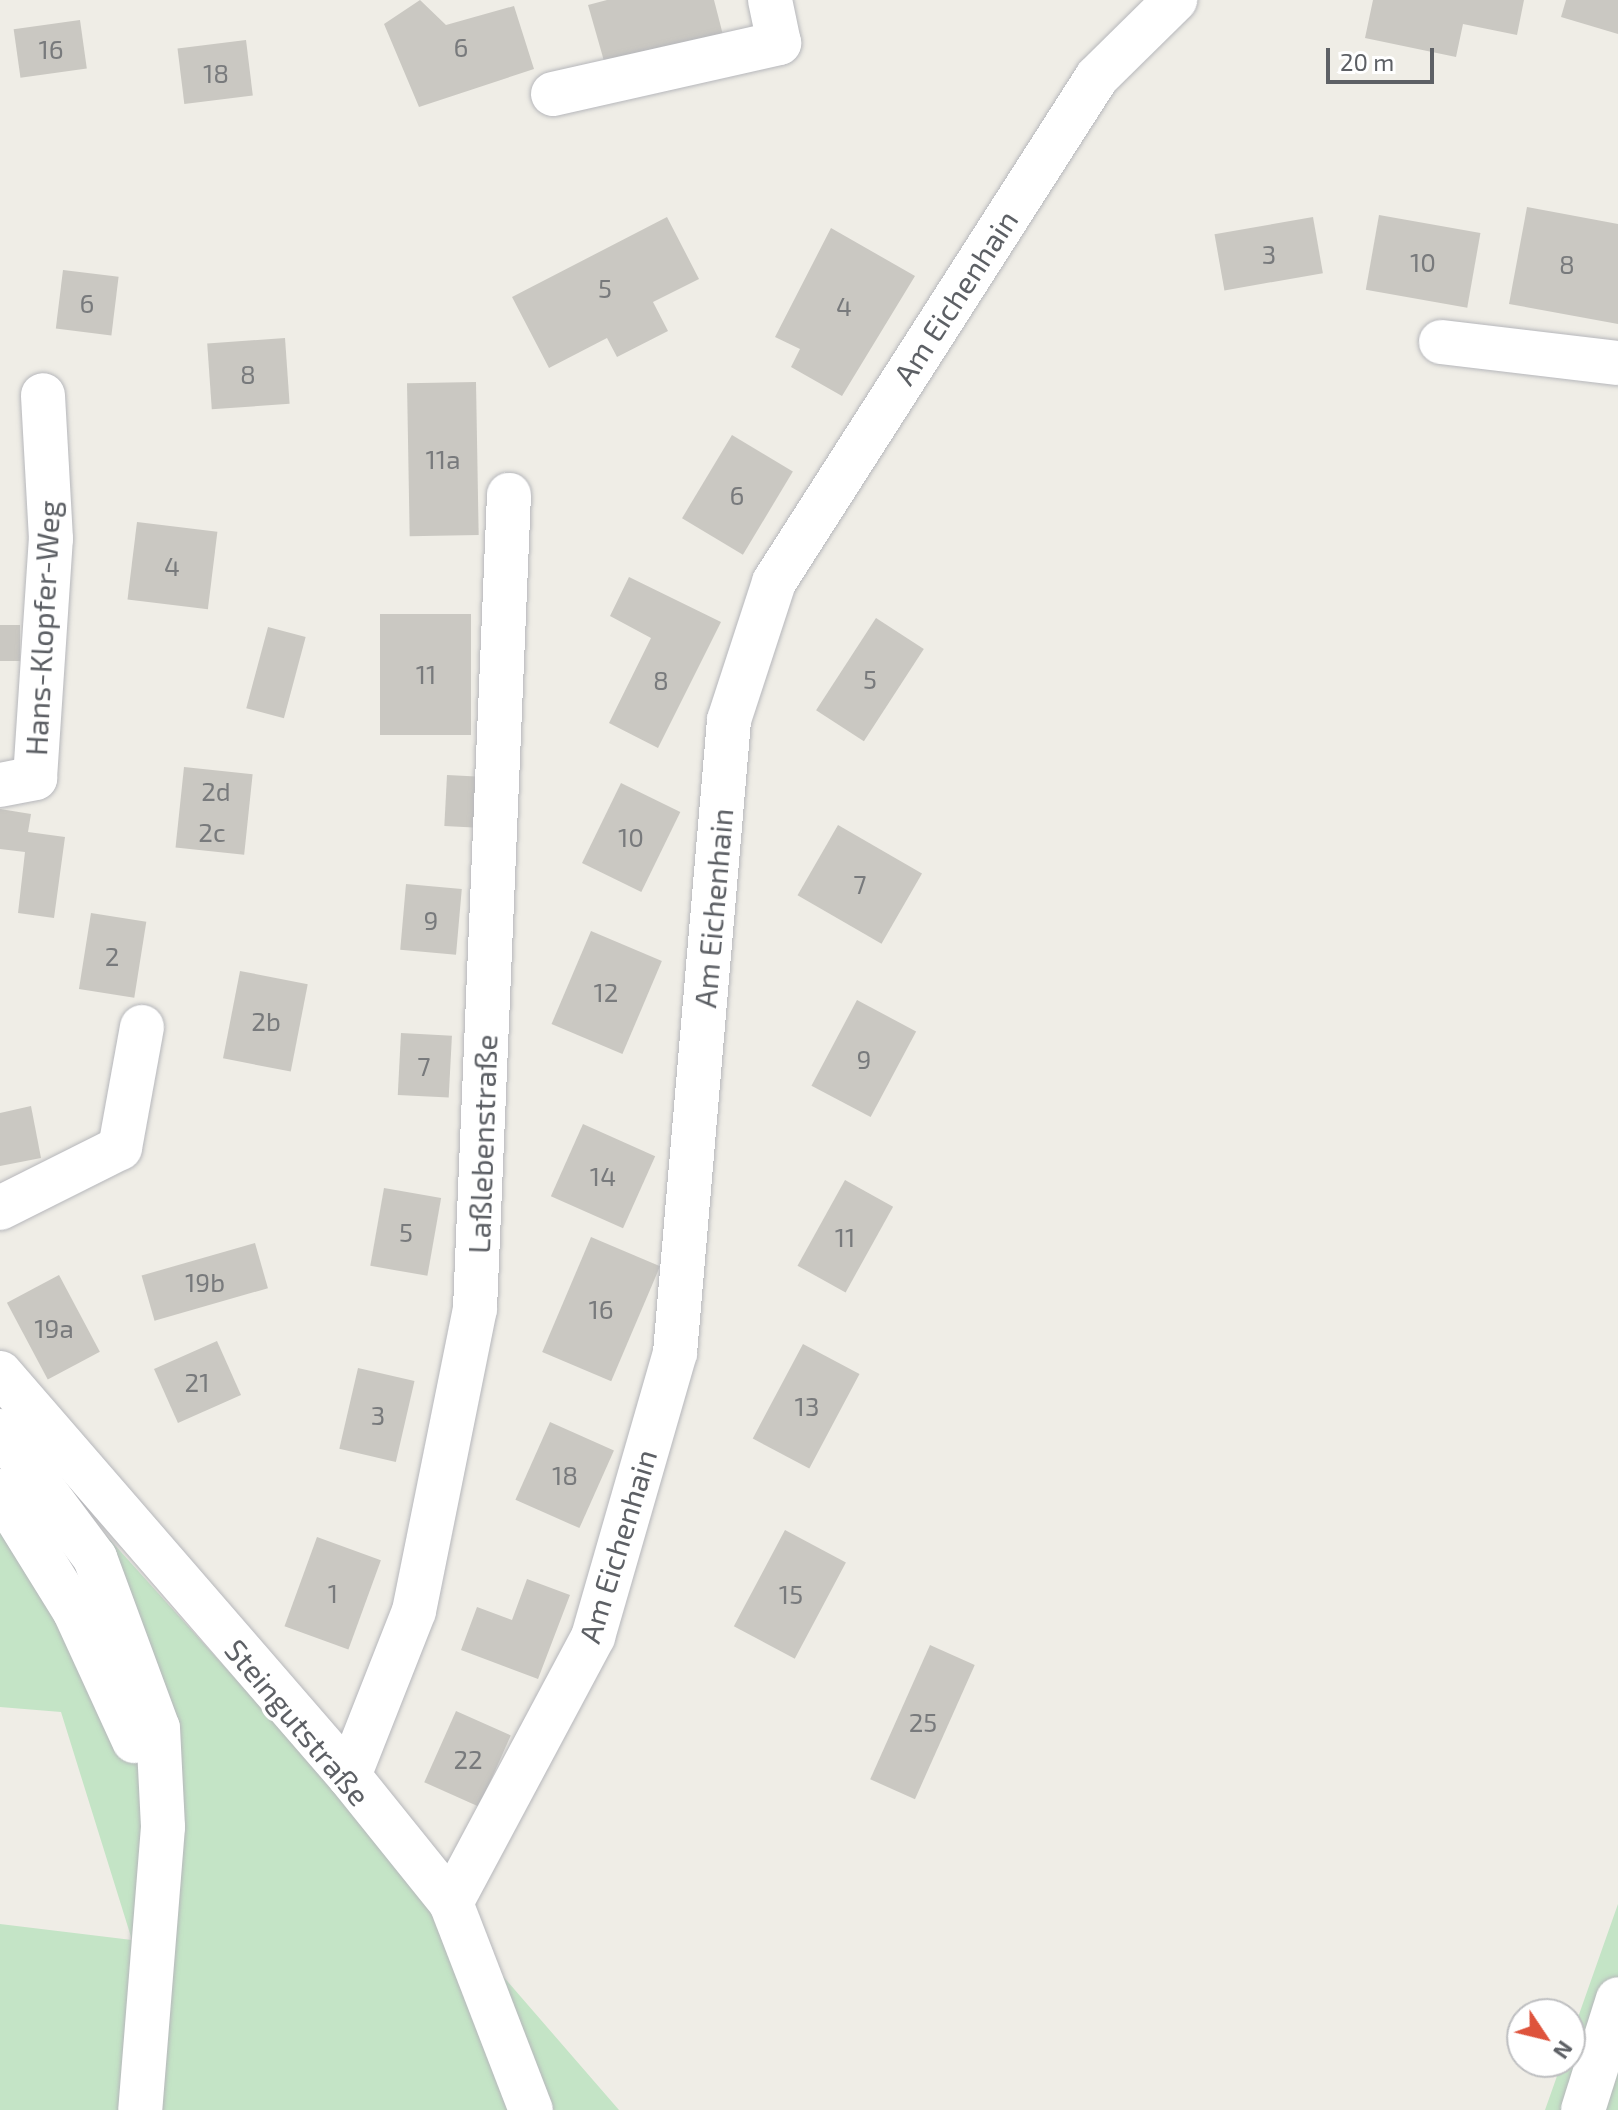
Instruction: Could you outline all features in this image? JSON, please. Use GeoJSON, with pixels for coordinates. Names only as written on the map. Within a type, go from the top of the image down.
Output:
{"type":"FeatureCollection","features":[{"type":"Feature","properties":{"kind":"street"},"geometry":{"type":"LineString","coordinates":[[553,94],[779,43],[770,0]]}},
{"type":"Feature","properties":{"kind":"street","name":"Am Eichenhain"},"geometry":{"type":"LineString","coordinates":[[451,1903],[593,1637],[675,1353],[729,720],[774,582],[1097,77],[1175,0]]}},
{"type":"Feature","properties":{"kind":"street"},"geometry":{"type":"LineString","coordinates":[[1441,342],[1618,363]]}},
{"type":"Feature","properties":{"kind":"street","name":"Hans-Klopfer-Weg"},"geometry":{"type":"LineString","coordinates":[[0,785],[35,778],[51,539],[43,395]]}},
{"type":"Feature","properties":{"kind":"street","name":"Laßlebenstraße"},"geometry":{"type":"LineString","coordinates":[[349,1776],[414,1611],[475,1309],[509,495]]}},
{"type":"Feature","properties":{"kind":"street"},"geometry":{"type":"LineString","coordinates":[[0,1208],[120,1148],[142,1027]]}},
{"type":"Feature","properties":{"kind":"street","name":"Steingutstraße"},"geometry":{"type":"LineString","coordinates":[[0,1373],[349,1776],[451,1903],[531,2110]]}},
{"type":"Feature","properties":{"kind":"street"},"geometry":{"type":"LineString","coordinates":[[0,1431],[95,1558],[158,1728],[163,1827],[140,2110]]}},
{"type":"Feature","properties":{"kind":"street"},"geometry":{"type":"LineString","coordinates":[[0,1491],[75,1612],[127,1723],[163,1827]]}},
{"type":"Feature","properties":{"kind":"street"},"geometry":{"type":"LineString","coordinates":[[1583,2110],[1618,1999]]}},
{"type":"Feature","properties":{"kind":"green space"},"geometry":{"type":"Polygon","coordinates":[[[0,1418],[475,1944],[619,2110],[0,2110],[0,1924],[132,1940],[61,1712],[0,1707],[0,1418]]]}},
{"type":"Feature","properties":{"kind":"green space"},"geometry":{"type":"Polygon","coordinates":[[[1618,1904],[1618,2110],[1545,2110],[1556,2078],[1586,2078],[1585,1998],[1618,1904]]]}},
{"type":"Feature","properties":{"kind":"building"},"geometry":{"type":"Polygon","coordinates":[[[420,0],[446,25],[514,6],[534,69],[419,107],[384,24],[420,0]]]}},
{"type":"Feature","properties":{"kind":"building"},"geometry":{"type":"Polygon","coordinates":[[[607,0],[714,0],[723,35],[606,68],[588,5],[607,0]]]}},
{"type":"Feature","properties":{"kind":"building"},"geometry":{"type":"Polygon","coordinates":[[[1373,0],[1524,0],[1517,35],[1463,24],[1456,57],[1365,38],[1373,0]]]}},
{"type":"Feature","properties":{"kind":"building"},"geometry":{"type":"Polygon","coordinates":[[[1566,0],[1618,0],[1618,34],[1561,17],[1566,0]]]}},
{"type":"Feature","properties":{"kind":"building"},"geometry":{"type":"Polygon","coordinates":[[[80,20],[87,69],[20,78],[14,29],[80,20]]]}},
{"type":"Feature","properties":{"kind":"building"},"geometry":{"type":"Polygon","coordinates":[[[246,40],[253,96],[184,104],[178,48],[246,40]]]}},
{"type":"Feature","properties":{"kind":"building"},"geometry":{"type":"Polygon","coordinates":[[[1527,207],[1618,224],[1618,324],[1509,304],[1527,207]]]}},
{"type":"Feature","properties":{"kind":"building"},"geometry":{"type":"Polygon","coordinates":[[[1379,215],[1480,233],[1467,308],[1366,290],[1379,215]]]}},
{"type":"Feature","properties":{"kind":"building"},"geometry":{"type":"Polygon","coordinates":[[[667,217],[699,279],[653,302],[668,331],[617,357],[607,338],[549,368],[512,297],[667,217]]]}},
{"type":"Feature","properties":{"kind":"building"},"geometry":{"type":"Polygon","coordinates":[[[1313,217],[1323,273],[1224,290],[1215,234],[1313,217]]]}},
{"type":"Feature","properties":{"kind":"building"},"geometry":{"type":"Polygon","coordinates":[[[831,228],[915,276],[842,396],[791,367],[800,349],[775,337],[831,228]]]}},
{"type":"Feature","properties":{"kind":"building"},"geometry":{"type":"Polygon","coordinates":[[[63,270],[119,277],[111,335],[56,329],[63,270]]]}},
{"type":"Feature","properties":{"kind":"building"},"geometry":{"type":"Polygon","coordinates":[[[285,338],[290,404],[212,409],[207,343],[285,338]]]}},
{"type":"Feature","properties":{"kind":"building"},"geometry":{"type":"Polygon","coordinates":[[[476,382],[479,535],[410,536],[407,383],[476,382]]]}},
{"type":"Feature","properties":{"kind":"building"},"geometry":{"type":"Polygon","coordinates":[[[732,435],[793,472],[743,555],[682,518],[732,435]]]}},
{"type":"Feature","properties":{"kind":"building"},"geometry":{"type":"Polygon","coordinates":[[[137,522],[217,532],[208,609],[127,599],[137,522]]]}},
{"type":"Feature","properties":{"kind":"building"},"geometry":{"type":"Polygon","coordinates":[[[629,577],[721,622],[658,748],[609,723],[651,638],[610,616],[629,577]]]}},
{"type":"Feature","properties":{"kind":"building"},"geometry":{"type":"Polygon","coordinates":[[[380,614],[471,614],[471,735],[380,735],[380,614]]]}},
{"type":"Feature","properties":{"kind":"building"},"geometry":{"type":"Polygon","coordinates":[[[876,618],[924,649],[864,741],[816,710],[876,618]]]}},
{"type":"Feature","properties":{"kind":"building"},"geometry":{"type":"Polygon","coordinates":[[[0,625],[20,625],[20,661],[0,661],[0,625]]]}},
{"type":"Feature","properties":{"kind":"building"},"geometry":{"type":"Polygon","coordinates":[[[268,627],[306,637],[284,718],[246,708],[268,627]]]}},
{"type":"Feature","properties":{"kind":"building"},"geometry":{"type":"Polygon","coordinates":[[[184,767],[253,774],[244,855],[176,848],[184,767]]]}},
{"type":"Feature","properties":{"kind":"building"},"geometry":{"type":"Polygon","coordinates":[[[447,775],[486,777],[483,828],[444,826],[447,775]]]}},
{"type":"Feature","properties":{"kind":"building"},"geometry":{"type":"Polygon","coordinates":[[[621,783],[680,812],[641,892],[582,863],[621,783]]]}},
{"type":"Feature","properties":{"kind":"building"},"geometry":{"type":"Polygon","coordinates":[[[0,809],[31,814],[28,832],[65,837],[54,918],[18,913],[25,852],[0,849],[0,809]]]}},
{"type":"Feature","properties":{"kind":"building"},"geometry":{"type":"Polygon","coordinates":[[[838,825],[922,874],[882,944],[798,895],[838,825]]]}},
{"type":"Feature","properties":{"kind":"building"},"geometry":{"type":"Polygon","coordinates":[[[406,884],[462,889],[456,955],[400,950],[406,884]]]}},
{"type":"Feature","properties":{"kind":"building"},"geometry":{"type":"Polygon","coordinates":[[[91,913],[146,922],[134,998],[79,989],[91,913]]]}},
{"type":"Feature","properties":{"kind":"building"},"geometry":{"type":"Polygon","coordinates":[[[591,931],[662,961],[622,1054],[552,1024],[591,931]]]}},
{"type":"Feature","properties":{"kind":"building"},"geometry":{"type":"Polygon","coordinates":[[[240,971],[308,984],[291,1072],[223,1058],[240,971]]]}},
{"type":"Feature","properties":{"kind":"building"},"geometry":{"type":"Polygon","coordinates":[[[857,1000],[916,1031],[871,1117],[811,1086],[857,1000]]]}},
{"type":"Feature","properties":{"kind":"building"},"geometry":{"type":"Polygon","coordinates":[[[401,1033],[452,1036],[449,1098],[398,1095],[401,1033]]]}},
{"type":"Feature","properties":{"kind":"building"},"geometry":{"type":"Polygon","coordinates":[[[31,1106],[41,1158],[0,1166],[0,1113],[31,1106]]]}},
{"type":"Feature","properties":{"kind":"building"},"geometry":{"type":"Polygon","coordinates":[[[583,1124],[655,1156],[623,1228],[551,1196],[583,1124]]]}},
{"type":"Feature","properties":{"kind":"building"},"geometry":{"type":"Polygon","coordinates":[[[845,1180],[893,1207],[846,1292],[797,1266],[845,1180]]]}},
{"type":"Feature","properties":{"kind":"building"},"geometry":{"type":"Polygon","coordinates":[[[384,1188],[441,1198],[427,1276],[370,1266],[384,1188]]]}},
{"type":"Feature","properties":{"kind":"building"},"geometry":{"type":"Polygon","coordinates":[[[591,1237],[660,1266],[611,1381],[542,1352],[591,1237]]]}},
{"type":"Feature","properties":{"kind":"building"},"geometry":{"type":"Polygon","coordinates":[[[255,1243],[268,1288],[155,1321],[142,1276],[255,1243]]]}},
{"type":"Feature","properties":{"kind":"building"},"geometry":{"type":"Polygon","coordinates":[[[59,1275],[100,1352],[48,1380],[7,1303],[59,1275]]]}},
{"type":"Feature","properties":{"kind":"building"},"geometry":{"type":"Polygon","coordinates":[[[217,1341],[241,1395],[178,1423],[154,1369],[217,1341]]]}},
{"type":"Feature","properties":{"kind":"building"},"geometry":{"type":"Polygon","coordinates":[[[803,1344],[860,1374],[809,1469],[753,1438],[803,1344]]]}},
{"type":"Feature","properties":{"kind":"building"},"geometry":{"type":"Polygon","coordinates":[[[358,1368],[415,1381],[396,1462],[339,1449],[358,1368]]]}},
{"type":"Feature","properties":{"kind":"building"},"geometry":{"type":"Polygon","coordinates":[[[550,1422],[614,1450],[579,1528],[515,1500],[550,1422]]]}},
{"type":"Feature","properties":{"kind":"building"},"geometry":{"type":"Polygon","coordinates":[[[785,1530],[846,1562],[795,1659],[734,1626],[785,1530]]]}},
{"type":"Feature","properties":{"kind":"building"},"geometry":{"type":"Polygon","coordinates":[[[317,1537],[381,1560],[348,1650],[285,1626],[317,1537]]]}},
{"type":"Feature","properties":{"kind":"building"},"geometry":{"type":"Polygon","coordinates":[[[527,1579],[570,1595],[538,1679],[461,1650],[477,1607],[512,1620],[527,1579]]]}},
{"type":"Feature","properties":{"kind":"building"},"geometry":{"type":"Polygon","coordinates":[[[930,1645],[975,1665],[915,1799],[870,1779],[930,1645]]]}},
{"type":"Feature","properties":{"kind":"building"},"geometry":{"type":"Polygon","coordinates":[[[456,1711],[511,1735],[479,1807],[424,1782],[456,1711]]]}}]}
